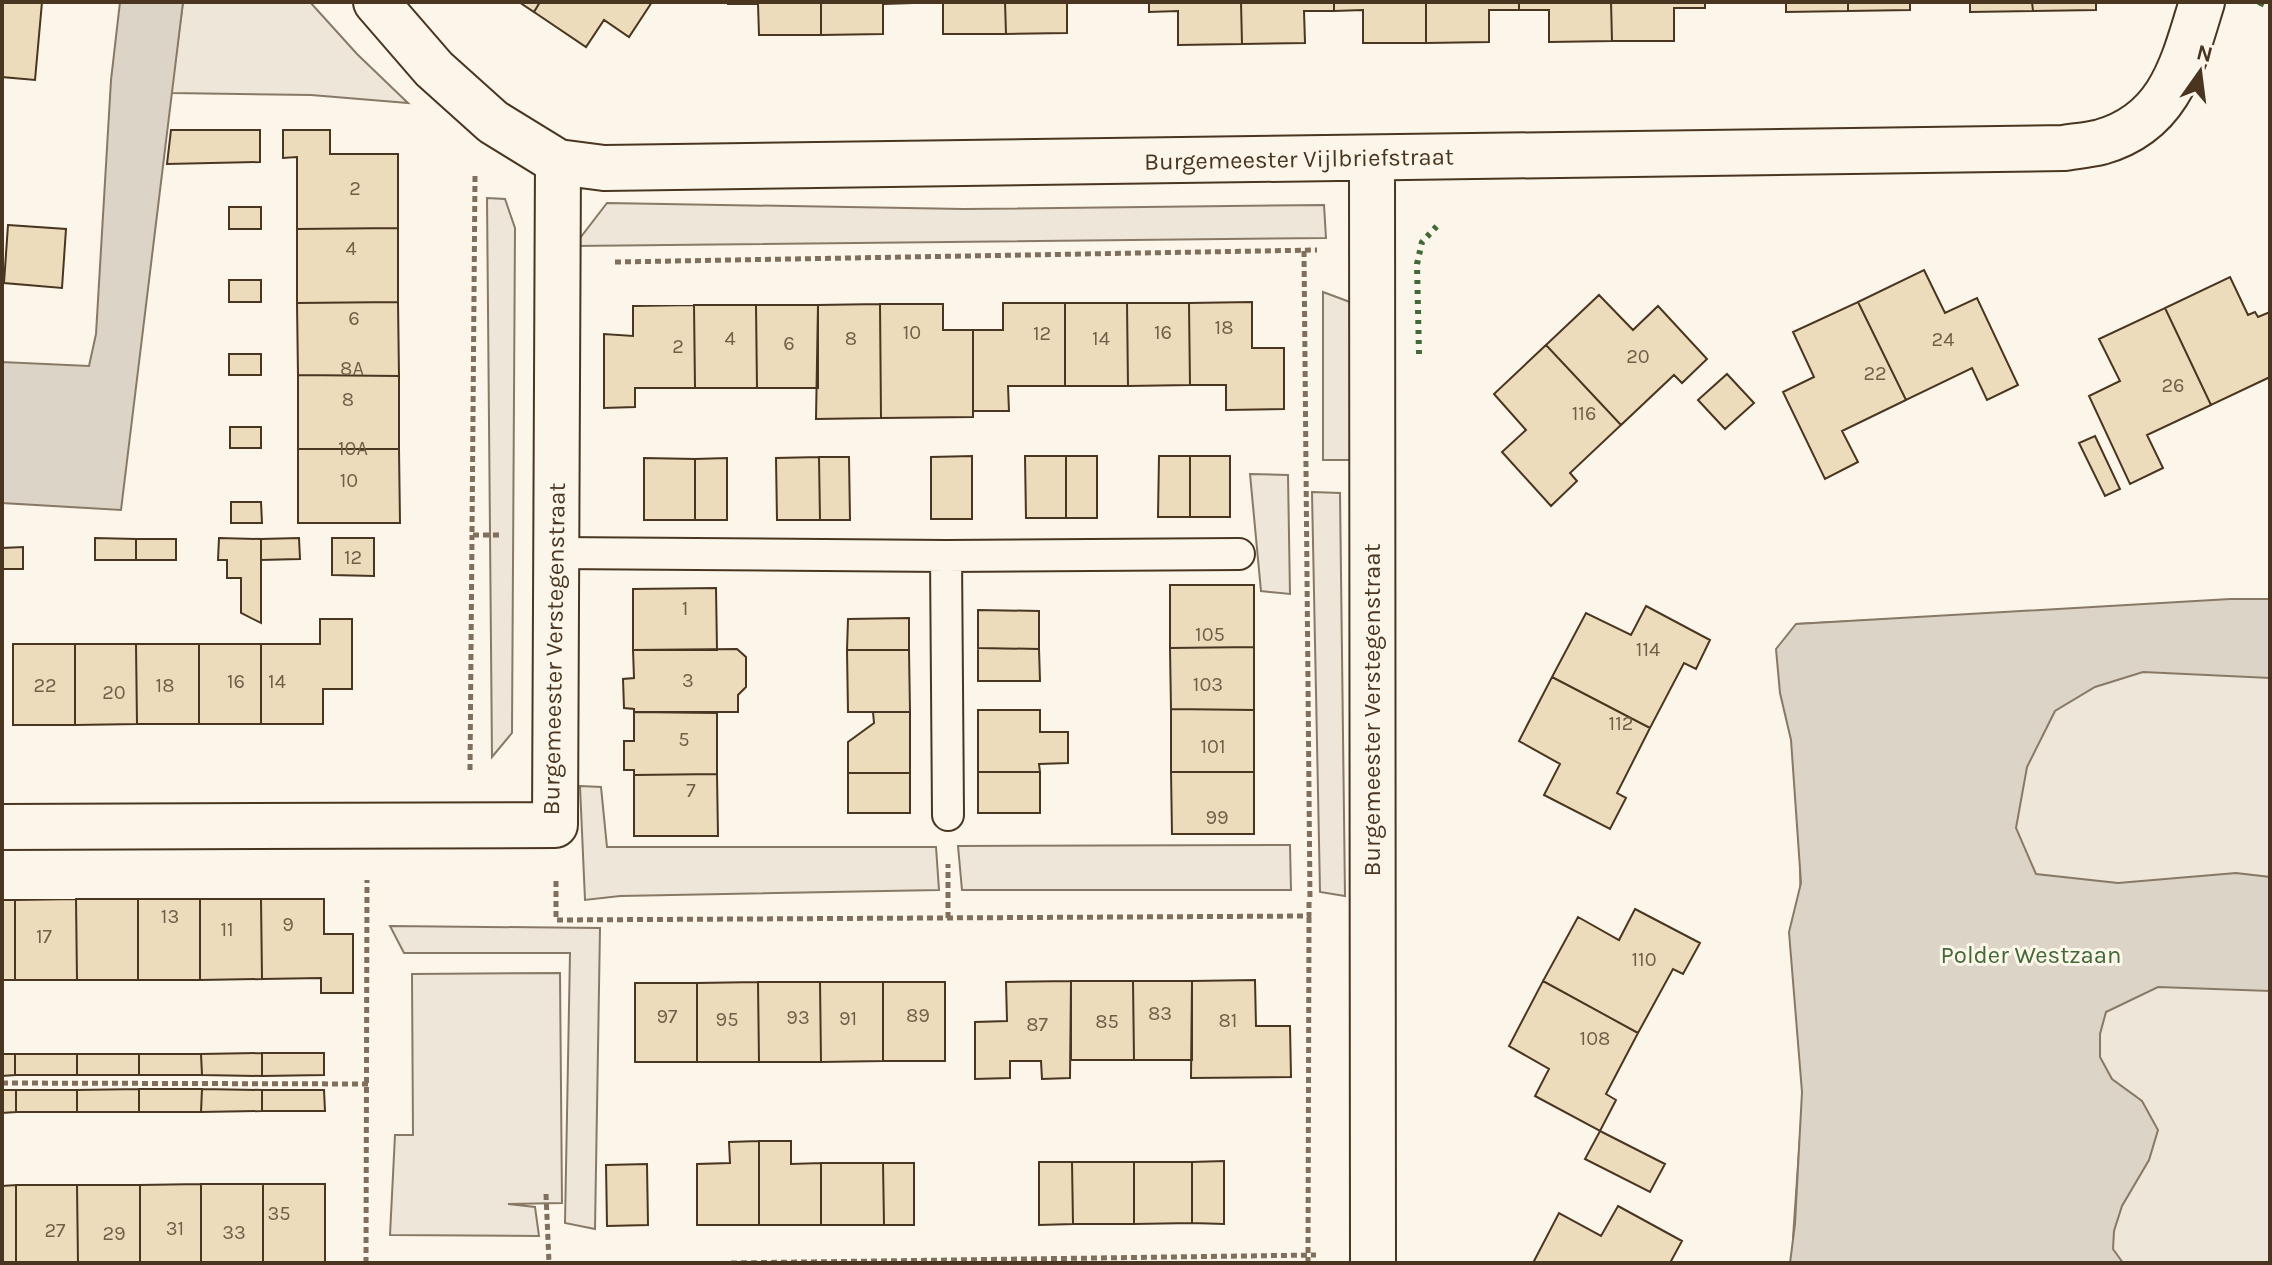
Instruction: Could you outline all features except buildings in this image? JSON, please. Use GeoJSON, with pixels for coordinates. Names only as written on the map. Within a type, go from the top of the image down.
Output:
{"type":"FeatureCollection","features":[{"type":"Feature","properties":{"kind":"street","name":"Burgemeester Vijlbriefstraat"},"geometry":{"type":"LineString","coordinates":[[376,2],[434,69],[493,122],[558,162],[604,168],[2064,148],[2102,142],[2134,128],[2162,104],[2182,66],[2202,2]]}},
{"type":"Feature","properties":{"kind":"street","name":"Burgemeester Verstegenstraat"},"geometry":{"type":"LineString","coordinates":[[1372,158],[1373,1258]]}},
{"type":"Feature","properties":{"kind":"street","name":"Burgemeester Verstegenstraat"},"geometry":{"type":"LineString","coordinates":[[2,827],[555,825],[558,162]]}},
{"type":"Feature","properties":{"kind":"lane"},"geometry":{"type":"LineString","coordinates":[[556,544],[946,556],[1239,554]]}},
{"type":"Feature","properties":{"kind":"lane"},"geometry":{"type":"LineString","coordinates":[[946,556],[948,815]]}},
{"type":"Feature","properties":{"kind":"path"},"geometry":{"type":"LineString","coordinates":[[476,107],[470,767],[480,826]]}},
{"type":"Feature","properties":{"kind":"path"},"geometry":{"type":"LineString","coordinates":[[558,263],[1372,250]]}},
{"type":"Feature","properties":{"kind":"path"},"geometry":{"type":"LineString","coordinates":[[1304,251],[1309,900],[1308,1259]]}},
{"type":"Feature","properties":{"kind":"path"},"geometry":{"type":"LineString","coordinates":[[472,535],[556,544]]}},
{"type":"Feature","properties":{"kind":"path"},"geometry":{"type":"LineString","coordinates":[[366,825],[366,1263]]}},
{"type":"Feature","properties":{"kind":"path"},"geometry":{"type":"LineString","coordinates":[[555,825],[556,920],[1309,916]]}},
{"type":"Feature","properties":{"kind":"path"},"geometry":{"type":"LineString","coordinates":[[1309,900],[1372,899]]}},
{"type":"Feature","properties":{"kind":"path"},"geometry":{"type":"LineString","coordinates":[[2,1083],[368,1084]]}},
{"type":"Feature","properties":{"kind":"path"},"geometry":{"type":"LineString","coordinates":[[546,1194],[549,1263]]}},
{"type":"Feature","properties":{"kind":"path"},"geometry":{"type":"LineString","coordinates":[[731,1263],[1373,1258]]}},
{"type":"Feature","properties":{"kind":"green space"},"geometry":{"type":"Polygon","coordinates":[[[183,2],[310,2],[357,54],[408,103],[311,95],[171,93],[183,2]]]}},
{"type":"Feature","properties":{"kind":"green space"},"geometry":{"type":"Polygon","coordinates":[[[487,198],[505,199],[515,228],[512,733],[492,757],[487,198]]]}},
{"type":"Feature","properties":{"kind":"green space"},"geometry":{"type":"Polygon","coordinates":[[[607,203],[964,209],[1324,205],[1326,238],[574,246],[607,203]]]}},
{"type":"Feature","properties":{"kind":"green space"},"geometry":{"type":"Polygon","coordinates":[[[1323,292],[1350,302],[1351,460],[1323,460],[1323,292]]]}},
{"type":"Feature","properties":{"kind":"green space"},"geometry":{"type":"Polygon","coordinates":[[[1250,474],[1288,475],[1290,594],[1261,591],[1250,474]]]}},
{"type":"Feature","properties":{"kind":"green space"},"geometry":{"type":"Polygon","coordinates":[[[1312,492],[1340,493],[1345,896],[1320,892],[1312,492]]]}},
{"type":"Feature","properties":{"kind":"green space","name":"Polder Westzaan"},"geometry":{"type":"Polygon","coordinates":[[[2270,600],[2270,1263],[1795,1263],[1793,1238],[1803,1092],[1797,624],[2270,600]]]}},
{"type":"Feature","properties":{"kind":"green space"},"geometry":{"type":"Polygon","coordinates":[[[580,786],[601,787],[607,847],[936,847],[939,890],[620,896],[585,900],[580,786]]]}},
{"type":"Feature","properties":{"kind":"green space"},"geometry":{"type":"Polygon","coordinates":[[[1290,845],[1291,890],[962,890],[958,846],[1290,845]]]}},
{"type":"Feature","properties":{"kind":"green space"},"geometry":{"type":"Polygon","coordinates":[[[390,926],[600,928],[595,1229],[565,1223],[570,953],[404,953],[390,926]]]}},
{"type":"Feature","properties":{"kind":"green space"},"geometry":{"type":"Polygon","coordinates":[[[560,973],[562,1203],[508,1204],[535,1207],[539,1236],[390,1235],[395,1135],[413,1135],[412,974],[560,973]]]}},
{"type":"Feature","properties":{"kind":"shaded area"},"geometry":{"type":"Polygon","coordinates":[[[120,2],[183,2],[121,510],[2,503],[2,362],[89,366],[96,334],[111,80],[120,2]]]}},
{"type":"Feature","properties":{"kind":"shaded area","name":"Polder Westzaan"},"geometry":{"type":"Polygon","coordinates":[[[2270,599],[2270,678],[2143,672],[2095,687],[2055,711],[2027,767],[2016,828],[2036,874],[2118,883],[2236,873],[2270,877],[2270,991],[2158,987],[2106,1012],[2100,1034],[2100,1057],[2112,1079],[2142,1101],[2158,1130],[2149,1160],[2122,1206],[2114,1231],[2113,1249],[2123,1263],[1790,1263],[1802,1092],[1789,932],[1801,883],[1791,740],[1780,693],[1776,649],[1796,624],[2270,599]]]}},
{"type":"Feature","properties":{"kind":"hedge"},"geometry":{"type":"LineString","coordinates":[[2260,6],[2262,2]]}},
{"type":"Feature","properties":{"kind":"hedge"},"geometry":{"type":"LineString","coordinates":[[1419,354],[1417,264],[1422,242],[1437,226]]}}]}
